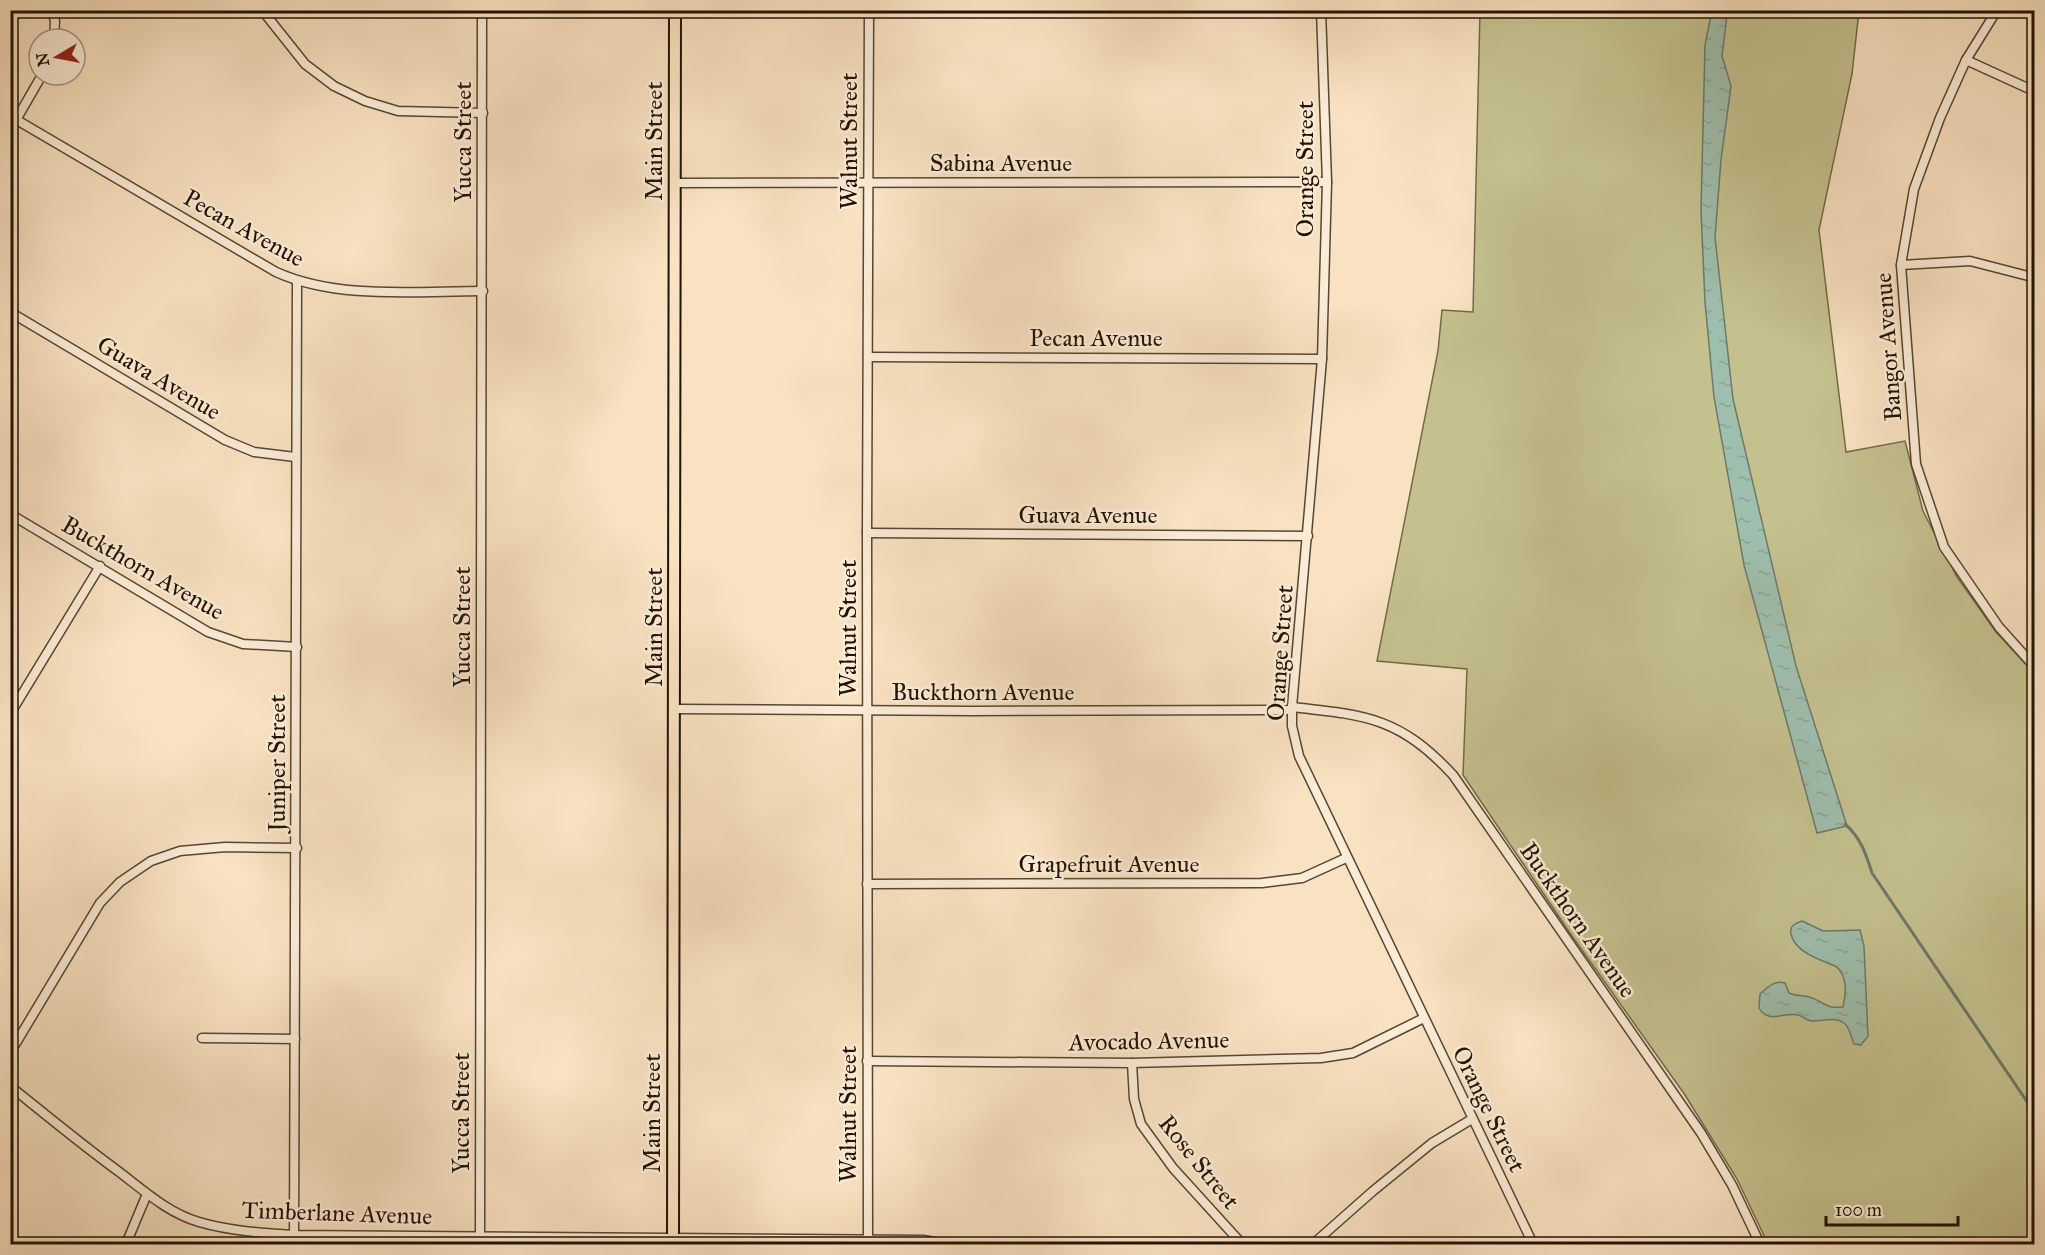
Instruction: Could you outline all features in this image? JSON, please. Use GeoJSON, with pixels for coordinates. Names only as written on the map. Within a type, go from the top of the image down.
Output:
{"type":"FeatureCollection","features":[{"type":"Feature","properties":{"kind":"main road","name":"Main Street"},"geometry":{"type":"LineString","coordinates":[[673,1241],[675,10]]}},
{"type":"Feature","properties":{"kind":"street"},"geometry":{"type":"LineString","coordinates":[[51,10],[55,27]]}},
{"type":"Feature","properties":{"kind":"street"},"geometry":{"type":"LineString","coordinates":[[262,10],[305,64],[334,86],[365,101],[398,111],[483,113]]}},
{"type":"Feature","properties":{"kind":"street","name":"Yucca Street"},"geometry":{"type":"LineString","coordinates":[[480,1240],[482,10]]}},
{"type":"Feature","properties":{"kind":"street","name":"Walnut Street"},"geometry":{"type":"LineString","coordinates":[[868,1242],[867,183],[869,10]]}},
{"type":"Feature","properties":{"kind":"street","name":"Orange Street"},"geometry":{"type":"LineString","coordinates":[[1321,10],[1327,182],[1323,359],[1292,726],[1299,756],[1346,858],[1533,1245]]}},
{"type":"Feature","properties":{"kind":"street","name":"Bangor Avenue"},"geometry":{"type":"LineString","coordinates":[[1997,10],[1966,60],[1940,118],[1914,189],[1901,265],[1916,464],[1944,547],[1999,627],[2034,666]]}},
{"type":"Feature","properties":{"kind":"street"},"geometry":{"type":"LineString","coordinates":[[1966,60],[2034,91]]}},
{"type":"Feature","properties":{"kind":"street"},"geometry":{"type":"LineString","coordinates":[[13,118],[34,87]]}},
{"type":"Feature","properties":{"kind":"street","name":"Pecan Avenue"},"geometry":{"type":"LineString","coordinates":[[13,118],[276,272],[297,282],[344,291],[483,291]]}},
{"type":"Feature","properties":{"kind":"street","name":"Sabina Avenue"},"geometry":{"type":"LineString","coordinates":[[675,183],[1327,182]]}},
{"type":"Feature","properties":{"kind":"street"},"geometry":{"type":"LineString","coordinates":[[1901,265],[1970,261],[2034,279]]}},
{"type":"Feature","properties":{"kind":"street","name":"Juniper Street"},"geometry":{"type":"LineString","coordinates":[[294,1240],[297,282]]}},
{"type":"Feature","properties":{"kind":"street","name":"Guava Avenue"},"geometry":{"type":"LineString","coordinates":[[10,312],[225,440],[254,452],[295,457]]}},
{"type":"Feature","properties":{"kind":"street","name":"Pecan Avenue"},"geometry":{"type":"LineString","coordinates":[[868,357],[1323,359]]}},
{"type":"Feature","properties":{"kind":"street","name":"Buckthorn Avenue"},"geometry":{"type":"LineString","coordinates":[[10,514],[208,632],[243,644],[297,647]]}},
{"type":"Feature","properties":{"kind":"street","name":"Guava Avenue"},"geometry":{"type":"LineString","coordinates":[[867,533],[1308,536]]}},
{"type":"Feature","properties":{"kind":"street"},"geometry":{"type":"LineString","coordinates":[[10,714],[100,566]]}},
{"type":"Feature","properties":{"kind":"street","name":"Buckthorn Avenue"},"geometry":{"type":"LineString","coordinates":[[675,709],[868,711],[1292,709],[1352,714],[1379,721],[1411,737],[1453,774],[1701,1133],[1732,1185],[1760,1245]]}},
{"type":"Feature","properties":{"kind":"street"},"geometry":{"type":"LineString","coordinates":[[10,1053],[100,903],[120,882],[151,861],[180,851],[225,847],[297,848]]}},
{"type":"Feature","properties":{"kind":"street","name":"Grapefruit Avenue"},"geometry":{"type":"LineString","coordinates":[[867,884],[1262,883],[1302,878],[1346,858]]}},
{"type":"Feature","properties":{"kind":"street","name":"Avocado Avenue"},"geometry":{"type":"LineString","coordinates":[[867,1061],[1132,1063],[1321,1058],[1353,1053],[1424,1018]]}},
{"type":"Feature","properties":{"kind":"street"},"geometry":{"type":"LineString","coordinates":[[202,1038],[295,1039]]}},
{"type":"Feature","properties":{"kind":"street","name":"Rose Street"},"geometry":{"type":"LineString","coordinates":[[1132,1063],[1134,1099],[1141,1124],[1173,1168],[1242,1245]]}},
{"type":"Feature","properties":{"kind":"street","name":"Timberlane Avenue"},"geometry":{"type":"LineString","coordinates":[[10,1086],[147,1194],[174,1211],[198,1222],[252,1233],[294,1240],[868,1242],[923,1240],[947,1245]]}},
{"type":"Feature","properties":{"kind":"street"},"geometry":{"type":"LineString","coordinates":[[1313,1245],[1373,1191],[1432,1143],[1472,1119]]}},
{"type":"Feature","properties":{"kind":"street"},"geometry":{"type":"LineString","coordinates":[[126,1245],[147,1194]]}},
{"type":"Feature","properties":{"kind":"shaded area"},"geometry":{"type":"Polygon","coordinates":[[[1480,11],[1859,11],[1852,74],[1819,230],[1846,452],[1905,441],[1923,511],[1957,577],[1996,632],[2034,673],[2034,1244],[1768,1244],[1737,1179],[1685,1095],[1572,936],[1463,775],[1467,669],[1377,661],[1438,351],[1442,310],[1473,312],[1480,11]]]}},
{"type":"Feature","properties":{"kind":"water"},"geometry":{"type":"Polygon","coordinates":[[[1712,10],[1731,11],[1727,15],[1722,56],[1731,86],[1721,160],[1715,237],[1733,399],[1796,666],[1847,826],[1817,833],[1744,565],[1714,397],[1705,302],[1701,210],[1705,45],[1712,10]]]}},
{"type":"Feature","properties":{"kind":"water"},"geometry":{"type":"Polygon","coordinates":[[[1802,921],[1823,931],[1860,930],[1864,946],[1868,1036],[1861,1045],[1854,1044],[1848,1027],[1840,1021],[1811,1021],[1792,1014],[1771,1016],[1763,1013],[1759,1008],[1760,994],[1778,982],[1785,983],[1791,994],[1806,996],[1832,1007],[1843,1007],[1845,986],[1841,972],[1837,967],[1803,951],[1794,941],[1791,929],[1802,921]]]}},
{"type":"Feature","properties":{"kind":"waterway"},"geometry":{"type":"LineString","coordinates":[[1845,824],[1859,841],[1872,873],[2034,1112]]}}]}
